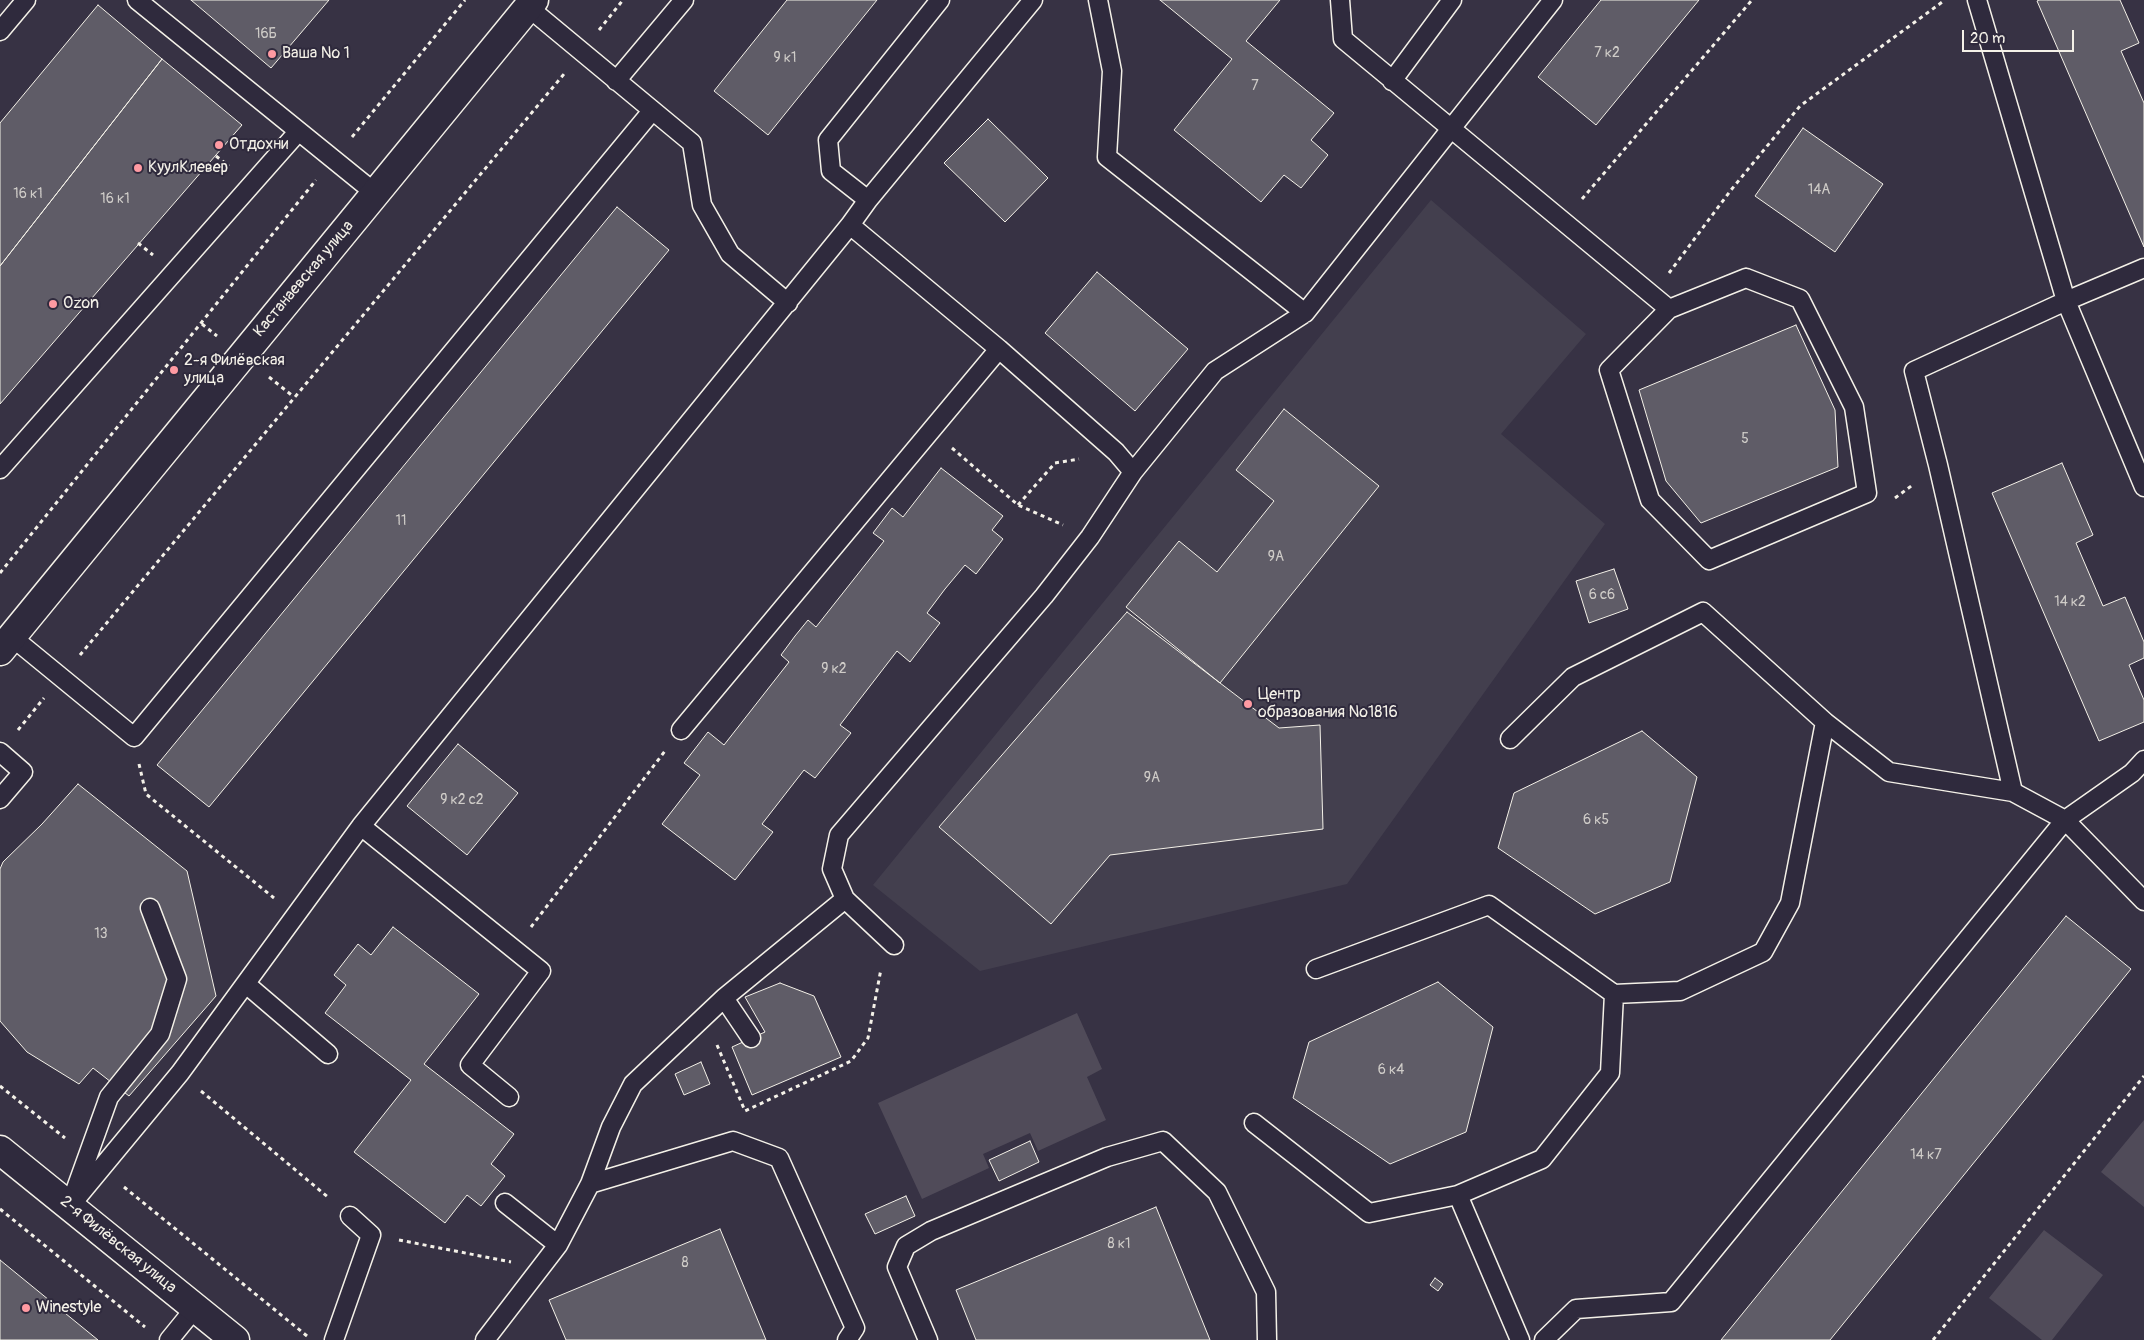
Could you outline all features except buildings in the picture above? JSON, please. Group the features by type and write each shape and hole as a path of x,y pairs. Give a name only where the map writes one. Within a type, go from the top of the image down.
{"street":[{"name":"Кастанаевская улица","path":"3,647 531,3"},
{"name":"2-я Филёвская улица","path":"0,1150 236,1340"}],"lane":[{"path":"0,31 26,0"},
{"path":"136,0 375,193"},
{"path":"616,81 684,0"},
{"path":"868,200 831,171 828,140 940,0"},
{"path":"70,1206 180,1073 361,826 788,302 868,200 1033,0"},
{"path":"1098,0 1112,71 1108,157 1305,312"},
{"path":"1340,0 1343,39 1669,309"},
{"path":"1392,81 1452,0"},
{"path":"894,945 845,899 832,869 839,835 1044,596 1090,537 1133,472 1215,371 1305,312 1552,0"},
{"path":"1977,0 2066,301 2144,487"},
{"path":"531,3 581,52 692,144 702,205 730,254 788,302"},
{"path":"3,647 61,677 134,737 652,111"},
{"path":"0,469 298,132"},
{"path":"850,225 999,349 1116,452 1133,472"},
{"path":"2013,792 1938,465 1914,371 2066,301 2144,268"},
{"path":"1746,278 1800,300 1854,407 1868,493 1709,560 1650,500 1609,370 1669,309 1746,278"},
{"path":"681,730 999,349"},
{"path":"1510,739 1572,677 1703,612 1825,722 1889,772 2013,792 2065,820 2144,901"},
{"path":"1316,969 1489,905 1614,994 1680,991 1763,952 1790,903 1825,722"},
{"path":"0,752 22,772 0,799"},
{"path":"1544,1340 1576,1309 1671,1302 2065,820 2132,773 2144,760"},
{"path":"361,826 541,971 470,1065 509,1097"},
{"path":"485,1340 558,1245 590,1184 611,1127 633,1084 724,998 845,899"},
{"path":"70,1206 109,1097 160,1034 178,978 150,908"},
{"path":"246,984 328,1054"},
{"path":"1254,1123 1369,1213 1458,1195 1542,1159 1610,1073 1614,994"},
{"path":"724,998 751,1038"},
{"path":"590,1184 732,1141 779,1158 855,1328 847,1340"},
{"path":"928,1340 897,1267 906,1246 931,1231 1108,1157 1164,1141 1217,1192 1266,1292 1267,1340"},
{"path":"1458,1195 1520,1340"},
{"path":"505,1204 558,1245"},
{"path":"334,1340 371,1235 350,1216"},
{"path":"169,1340 195,1308"}],"path":[{"path":"0,573 333,159 465,0"},
{"path":"12,737 623,0"},
{"path":"1563,222 1752,0"},
{"path":"1652,295 1731,190 1800,106 1945,0"},
{"path":"931,430 1018,504 1090,537"},
{"path":"1018,504 1055,464 1116,452"},
{"path":"514,950 681,730"},
{"path":"134,737 146,794 296,916"},
{"path":"704,1017 745,1111 851,1061 868,1038 882,961 894,945"},
{"path":"180,1073 350,1216"},
{"path":"1933,1340 2144,1076"},
{"path":"0,1086 88,1157"},
{"path":"102,1168 311,1340"},
{"path":"0,1209 148,1328"},
{"path":"371,1235 540,1267"}],"shaded area":[{"name":"Центр образования №1816","path":"1431,200 1586,334 1501,434 1605,524 1347,884 980,971 873,885"},
{"path":"1077,1013 1102,1069 1087,1077 1106,1120 1038,1151 1030,1133 983,1154 989,1168 922,1199 878,1103"},
{"path":"2144,1120 2144,1207 2101,1172"},
{"path":"2044,1230 2103,1275 2052,1340 2042,1340 1989,1298"}],"place":[{"name":"Ваша № 1","path":"272,54"},
{"name":"Отдохни","path":"219,145"},
{"name":"КуулКлевер","path":"138,168"},
{"name":"Ozon","path":"53,304"},
{"name":"2-я Филёвская улица","path":"174,370"},
{"name":"Центр образования №1816","path":"1248,704"},
{"name":"Winestyle","path":"26,1308"}]}
